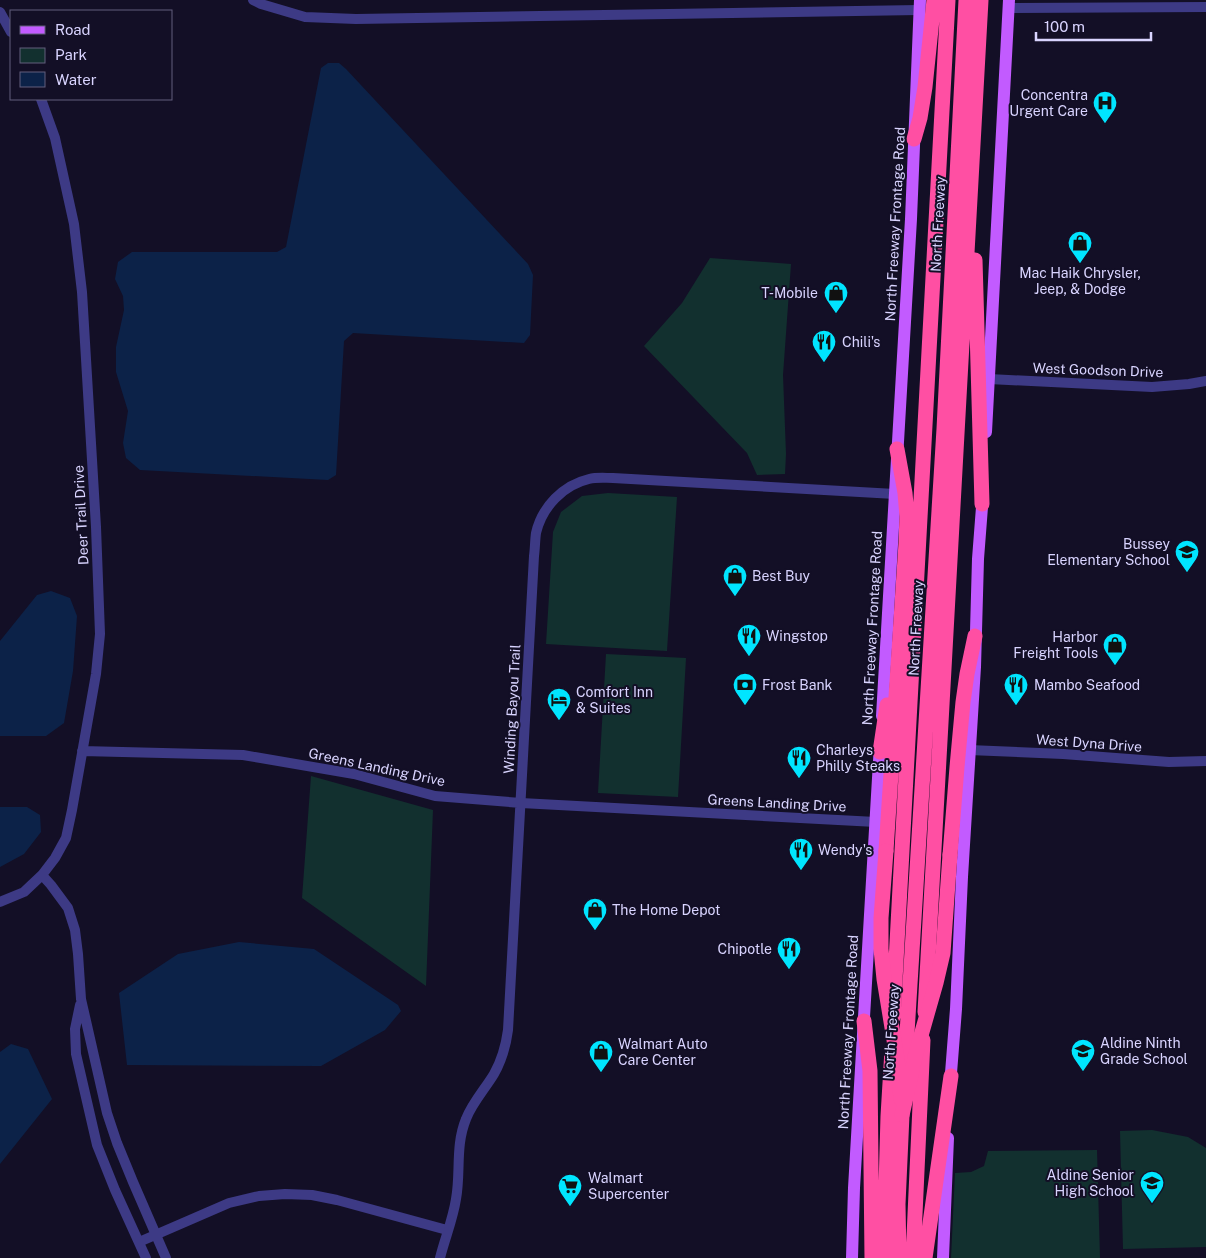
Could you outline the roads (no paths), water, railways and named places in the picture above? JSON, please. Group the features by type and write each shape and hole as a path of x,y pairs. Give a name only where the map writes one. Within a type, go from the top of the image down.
{"highway":[{"path":"914,139 920,118 925,87 934,0"},
{"name":"North Freeway","path":"884,1258 889,1096 948,0"},
{"name":"North Freeway","path":"899,1258 898,1204 902,1116 944,429 966,0"},
{"path":"913,1258 981,0"},
{"path":"968,237 975,260 982,504"},
{"path":"897,449 905,493 906,516 881,918 881,948 897,1058 902,1116"},
{"path":"880,752 902,604"},
{"path":"902,1116 916,1052 943,953 963,702 975,636"},
{"path":"864,1021 870,1071 872,1258"},
{"path":"925,1258 951,1076"}],"main road":[{"path":"943,1258 951,1076 975,667 975,636 1009,4"},
{"name":"North Freeway Frontage Road","path":"852,1258 854,1188 911,219 920,5"}],"street":[{"path":"253,0 305,17 356,19 920,5"},
{"path":"1009,4 1206,7"},
{"path":"0,12 10,30"},
{"name":"Deer Trail Drive","path":"0,902 24,892 42,875 55,858 66,838 96,674 100,634 96,526 79,257 73,215 56,138 41,100"},
{"name":"West Goodson Drive","path":"989,379 1152,387 1206,381"},
{"name":"Winding Bayou Trail","path":"440,1258 456,1200 459,1144 462,1130 472,1107 495,1073 506,1044 508,1030 534,556 536,534 541,518 551,503 562,492 574,484 590,479 613,478 895,494"},
{"name":"West Dyna Drive","path":"970,750 1063,754 1169,762 1206,761"},
{"name":"Greens Landing Drive","path":"82,751 243,756 354,774 435,796 521,803 876,822"},
{"path":"42,875 68,908 75,930 81,999 110,1120 117,1143 166,1258"},
{"path":"81,999 75,1029 76,1054 97,1145 146,1258"},
{"path":"139,1242 229,1203 259,1196 285,1194 312,1195 337,1200 447,1230"}],"water":[{"path":"328,63 339,63 346,69 528,264 533,275 530,335 524,343 353,333 344,341 336,475 328,480 140,470 126,458 123,443 128,411 116,372 116,347 124,310 123,296 115,279 118,262 132,252 277,252 286,247 321,68"},
{"path":"51,591 70,598 77,616 73,671 64,723 46,736 0,736 0,641 37,595"},
{"path":"0,807 27,807 40,815 41,832 24,854 0,867"},
{"path":"239,942 314,949 398,1005 401,1011 385,1030 321,1066 127,1065 119,993 178,954"},
{"path":"11,1044 28,1049 52,1099 0,1164 0,1052"}],"place":[{"name":"Concentra Urgent Care","path":"1105,124"},
{"name":"Mac Haik Chrysler, Jeep, & Dodge","path":"1080,264"},
{"name":"T-Mobile","path":"836,314"},
{"name":"Chili's","path":"824,363"},
{"name":"Bussey Elementary School","path":"1187,573"},
{"name":"Best Buy","path":"735,597"},
{"name":"Wingstop","path":"749,657"},
{"name":"Harbor Freight Tools","path":"1115,666"},
{"name":"Frost Bank","path":"745,706"},
{"name":"Mambo Seafood","path":"1016,706"},
{"name":"Comfort Inn & Suites","path":"559,721"},
{"name":"Charleys Philly Steaks","path":"799,779"},
{"name":"Wendy's","path":"801,871"},
{"name":"The Home Depot","path":"595,931"},
{"name":"Chipotle","path":"789,970"},
{"name":"Aldine Ninth Grade School","path":"1083,1072"},
{"name":"Walmart Auto Care Center","path":"601,1073"},
{"name":"Aldine Senior High School","path":"1152,1204"},
{"name":"Walmart Supercenter","path":"570,1207"}]}
